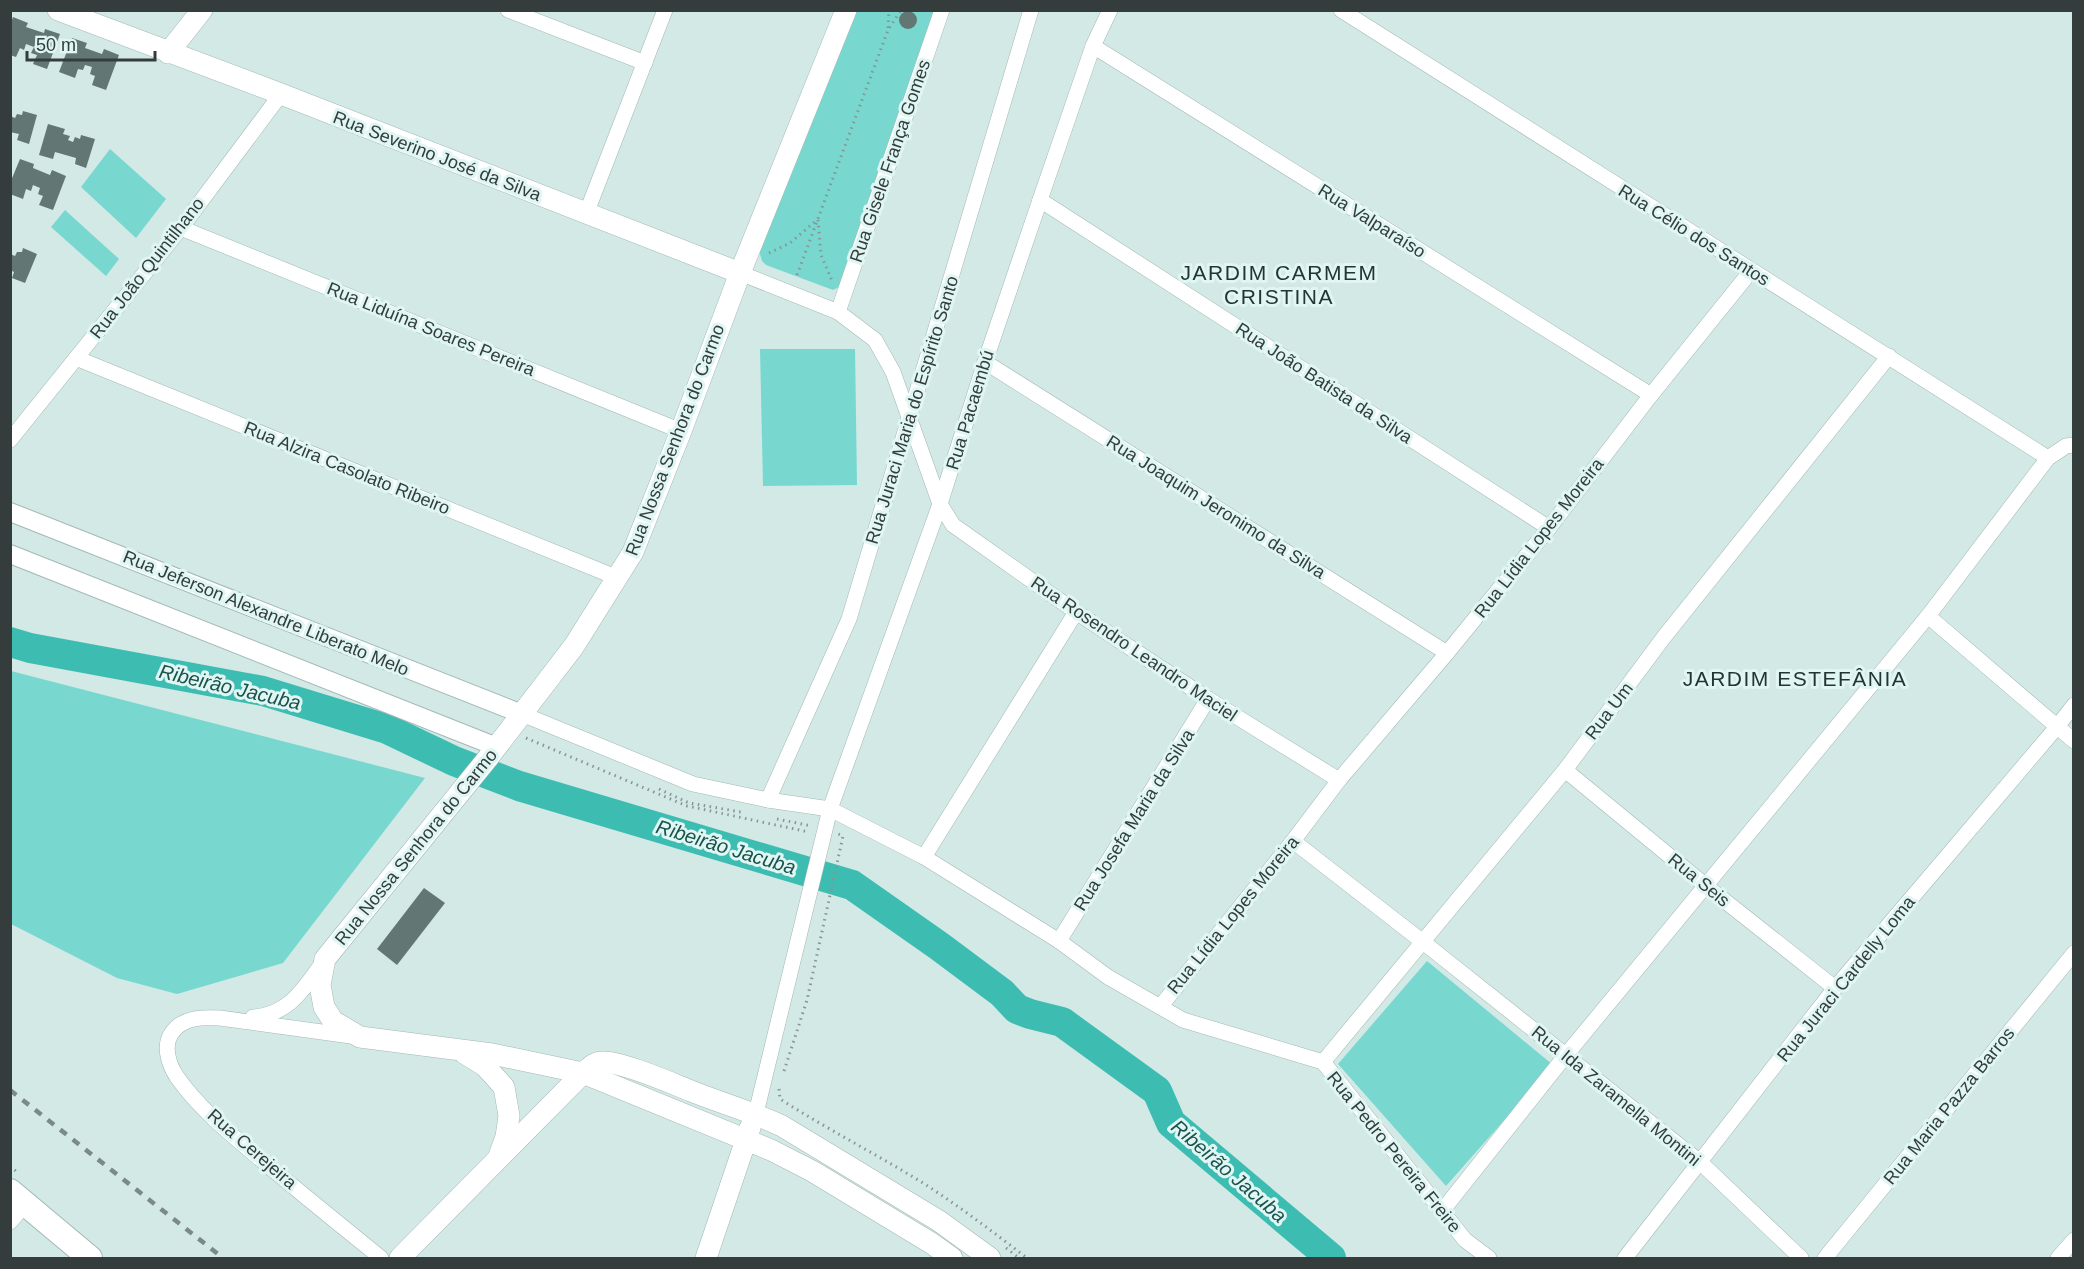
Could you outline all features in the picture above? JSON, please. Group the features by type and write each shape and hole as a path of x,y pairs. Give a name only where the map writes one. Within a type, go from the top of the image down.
{"main road":[{"name":"Rua Severino José da Silva","path":"58,10 281,94 740,273"},
{"path":"168,53 202,10"},
{"name":"Rua Nossa Senhora do Carmo","path":"360,1037 333,1021 324,1007 320,985 325,960 493,752 574,646 633,552 740,273 846,10"},
{"path":"706,259 720,280 727,307"},
{"path":"360,1037 492,1054 583,1074 771,1150 931,1243 952,1258"},
{"path":"458,1050 485,1066 504,1087 509,1116 506,1137 498,1158"},
{"path":"400,1258 583,1074 600,1061 732,1107 756,1113 792,1132 939,1221 990,1258"},
{"path":"706,1258 756,1113"},
{"path":"16,1206 90,1258"}],"street":[{"path":"508,10 645,63"},
{"path":"586,214 665,10"},
{"name":"Rua Gisele França Gomes","path":"838,312 942,10"},
{"name":"Rua Juraci Maria do Espírito Santo","path":"768,800 849,619 1031,10"},
{"name":"Rua Pacaembú","path":"756,1113 812,889 827,850 824,832 830,809 940,504 1040,200 1094,46 1110,10"},
{"name":"Rua Célio dos Santos","path":"1341,10 2048,458"},
{"name":"Rua Valparaíso","path":"1094,46 1651,395"},
{"name":"Rua João Quintilhano","path":"10,440 181,228 281,94"},
{"name":"Rua João Batista da Silva","path":"1040,200 1549,528"},
{"name":"Rua Liduína Soares Pereira","path":"181,228 681,431"},
{"name":"Rua Lídia Lopes Moreira","path":"522,714 693,784 768,800 830,809 924,857 1059,941 1108,977 1160,1007 1339,780 1549,528 1651,395 1751,271"},
{"name":"Rua Severino José da Silva","path":"740,273 838,312 875,340 893,372 940,504"},
{"name":"Rua Um","path":"1323,1062 1565,770 1664,638 1889,356"},
{"name":"Rua Alzira Casolato Ribeiro","path":"76,358 618,578"},
{"name":"Rua Joaquim Jeronimo da Silva","path":"985,362 1447,653"},
{"path":"1442,1211 1566,1055 1928,616 2048,458 2066,446 2073,445"},
{"name":"Rua Rosendro Leandro Maciel","path":"940,504 953,525 1076,612 1208,699 1339,780"},
{"name":"Rua Jeferson Alexandre Liberato Melo","path":"10,512 522,714"},
{"path":"10,554 493,752"},
{"path":"924,857 1076,612"},
{"path":"1928,616 2073,741"},
{"name":"Rua Josefa Maria da Silva","path":"1059,941 1208,699"},
{"name":"Rua Juraci Cardelly Loma","path":"1626,1258 1835,988 2073,705"},
{"name":"Rua Seis","path":"1565,770 1835,988"},
{"name":"Rua Ida Zaramella Montini","path":"1293,841 1700,1162 1801,1258"},
{"name":"Rua Maria Pazza Barros","path":"1826,1258 2073,953"},
{"name":"Rua Cerejeira","path":"325,960 301,992 276,1013 265,1016 188,1020 175,1028 167,1040 168,1055 177,1076 219,1125 381,1258"},
{"name":"Rua Pedro Pereira Freire","path":"1160,1007 1183,1020 1323,1062 1465,1240 1489,1258"},
{"name":"Rua Cerejeira","path":"220,1018 360,1037"},
{"path":"2058,1258 2073,1240"}],"path":[{"path":"888,30 890,10"},
{"path":"797,275 888,30 902,10"},
{"path":"766,254 790,243 818,218"},
{"path":"818,218 820,255 826,272 837,288"},
{"path":"640,781 689,803 751,814"},
{"path":"772,818 843,836 807,1000 783,1076"},
{"path":"824,832 837,839 827,850"},
{"path":"779,1087 780,1099 824,1127 921,1182 1027,1258"},
{"path":"953,1209 1019,1258"}],"shaded area":[{"path":"853,11 934,11 841,286 833,290 766,265 759,251"},
{"path":"110,149 166,199 136,238 81,187"},
{"path":"65,210 119,259 106,276 51,227"},
{"path":"760,349 855,349 857,485 763,486"},
{"path":"11,671 425,778 283,963 177,994 117,978 11,924"},
{"path":"1427,961 1553,1065 1446,1186 1338,1064"}],"building":[{"path":"908,11 914,14 917,20 914,26 908,29 902,26 899,20 902,14"},
{"path":"13,17 28,23 26,27 44,33 45,29 60,34 47,69 33,64 37,55 31,53 34,47 26,44 24,50 20,48 16,57 10,55 10,25"},
{"path":"72,38 87,43 85,48 102,54 104,49 119,55 106,90 92,85 95,76 90,74 92,67 85,65 83,70 78,69 75,78 59,72"},
{"path":"23,111 37,115 29,144 17,140 19,134 10,132 10,116 15,118 17,114 22,115"},
{"path":"48,124 65,129 63,134 70,136 68,140 73,142 75,137 80,139 81,135 95,139 86,168 75,164 76,158 55,152 53,159 39,155"},
{"path":"20,159 34,164 33,168 50,175 52,170 66,176 53,210 39,205 43,196 38,194 40,188 33,185 31,191 26,189 23,199 10,194 10,183"},
{"path":"23,248 37,254 25,283 12,278 14,272 10,270 10,254 15,256 17,252 22,252"},
{"path":"424,888 445,903 397,965 377,949"}],"waterway":[{"name":"Ribeirão Jacuba","path":"10,642 30,648 263,691 387,729 454,761 519,786 852,885 1002,993 1017,1009 1062,1022 1157,1091 1171,1123 1331,1258"}],"railway":[{"path":"10,1090 223,1258"}],"district":[{"name":"JARDIM CARMEM CRISTINA","path":"1279,284"},
{"name":"JARDIM ESTEFÂNIA","path":"1795,678"}]}
